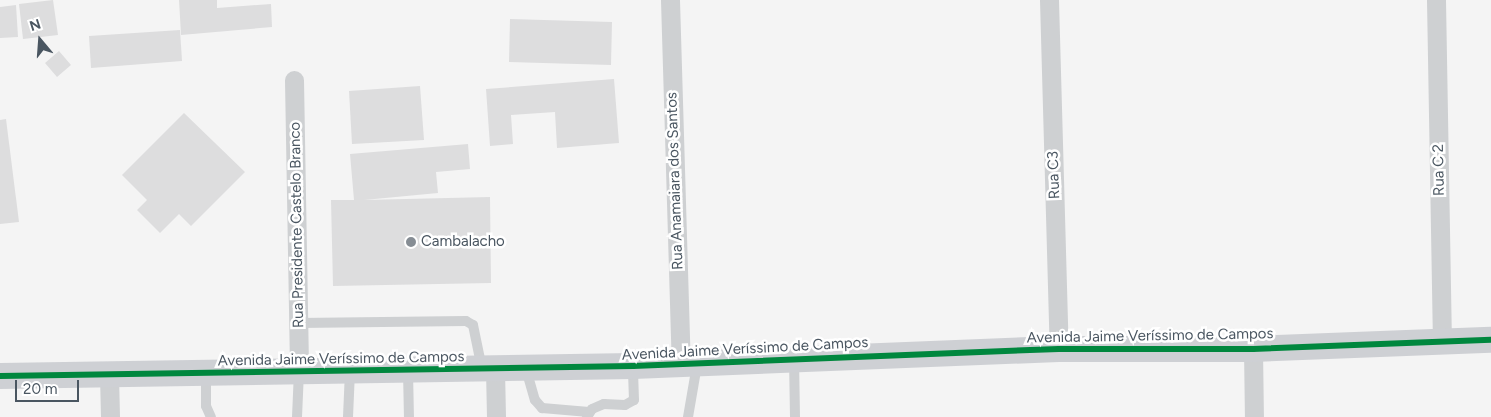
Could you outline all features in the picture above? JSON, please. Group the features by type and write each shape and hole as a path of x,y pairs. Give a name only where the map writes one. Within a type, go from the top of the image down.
{"street":[{"name":"Rua Anamaiara dos Santos","path":"670,0 689,362"},
{"name":"Rua C3","path":"1049,0 1059,349"},
{"name":"Rua C 2","path":"1436,0 1442,340"},
{"name":"Rua Presidente Castelo Branco","path":"294,80 300,370"},
{"name":"Avenida Jaime Veríssimo de Campos","path":"0,376 109,376 300,370 488,370 1059,349 1253,349 1442,340 1491,340"},
{"path":"1253,349 1254,417"},
{"path":"488,370 496,417"},
{"path":"109,376 110,417"}],"lane":[{"path":"300,323 466,320 475,330 488,370"},
{"path":"794,358 795,417"},
{"path":"688,417 689,362"},
{"path":"526,369 535,400 542,408 588,414 604,404 625,405 634,400 633,366"},
{"path":"297,417 300,370"},
{"path":"348,417 350,370"},
{"path":"408,370 409,417"},
{"path":"206,372 206,406 211,417"}],"building":[{"path":"53,0 58,35 23,39 19,4"},
{"path":"179,0 217,0 217,8 271,4 272,27 181,35"},
{"path":"16,5 18,37 0,38 0,7"},
{"path":"510,19 612,22 611,65 509,62"},
{"path":"180,30 182,61 91,68 89,36"},
{"path":"59,51 71,65 57,77 45,63"},
{"path":"614,79 619,143 557,148 555,112 511,115 513,144 490,146 486,89"},
{"path":"420,86 424,140 352,144 349,91"},
{"path":"184,113 245,172 191,226 179,214 160,233 137,210 147,200 122,175"},
{"path":"6,119 19,222 0,224 0,120"},
{"name":"Cambalacho","path":"468,144 470,169 436,172 438,193 364,200 490,197 491,283 333,286 331,200 354,200 350,154"}],"cycle path":[{"path":"0,376 633,366 1059,349 1253,349 1491,340"}],"place":[{"name":"Cambalacho","path":"411,242"}]}
